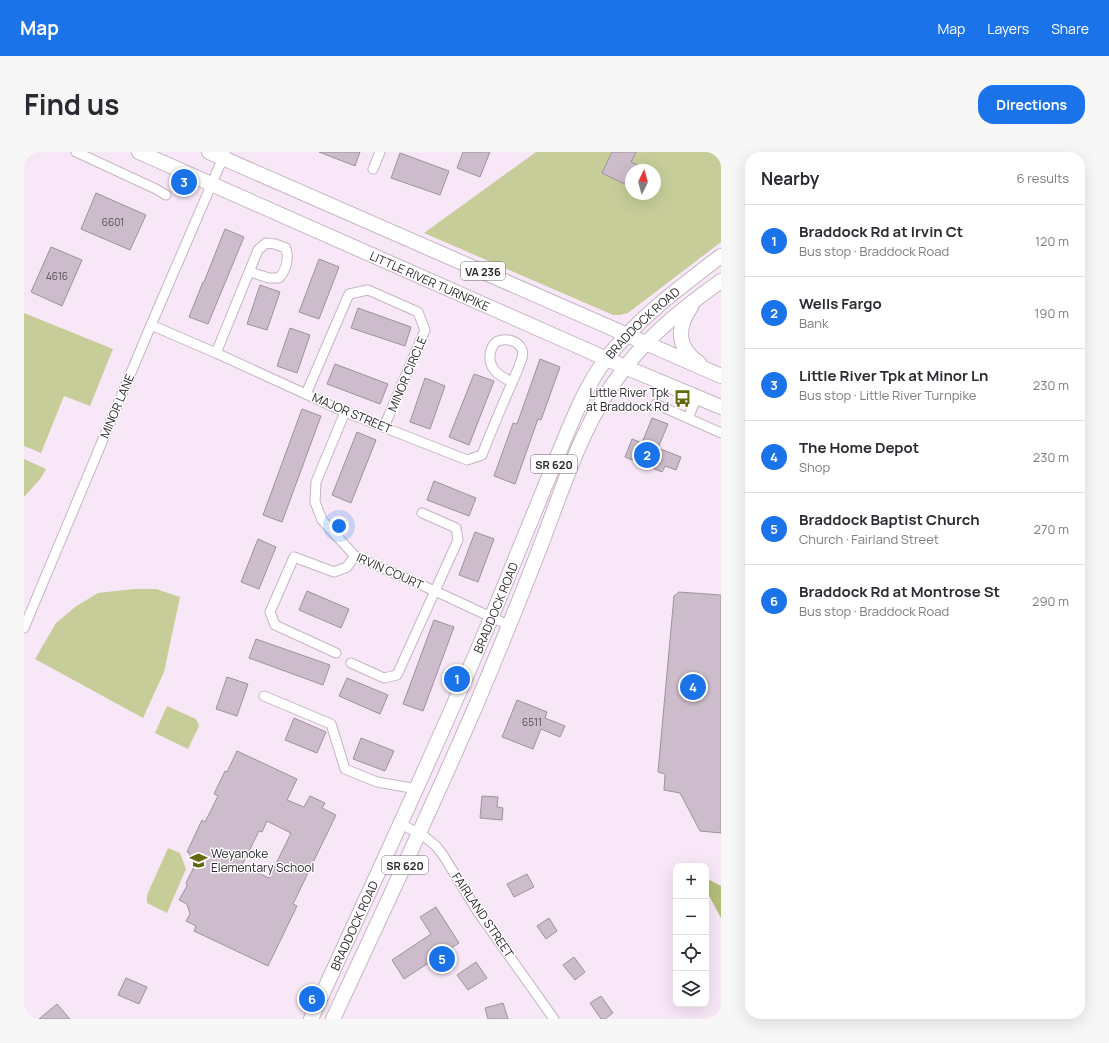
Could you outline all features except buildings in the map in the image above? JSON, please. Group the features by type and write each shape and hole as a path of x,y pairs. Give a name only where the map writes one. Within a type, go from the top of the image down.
{"main road":[{"name":"LITTLE RIVER TURNPIKE","path":"138,152 606,359 721,407"},
{"name":"VA 236","path":"210,152 224,155 715,373"},
{"name":"BRADDOCK ROAD","path":"312,1019 417,789 491,617 571,424 591,384 606,359 637,324 721,256"},
{"name":"BRADDOCK ROAD","path":"333,1019 420,834 508,625 585,433 596,412 625,367 647,343 671,319 721,281"},
{"path":"702,294 685,315 680,331 681,340 687,352 695,360 715,373"}],"street":[{"path":"76,152 166,195"},
{"path":"373,169 380,152"},
{"name":"MINOR LANE","path":"24,628 224,155"},
{"path":"216,353 258,250 266,243 275,244 286,248 288,256 287,264 284,273 279,278 269,278 250,272"},
{"name":"MINOR CIRCLE","path":"306,394 349,294 368,290 418,312 425,330 384,428"},
{"name":"MAJOR STREET","path":"151,325 345,412 467,460 482,455 523,356 523,350 520,345 514,341 505,340 497,342 492,346 490,354 492,368 497,374 512,382"},
{"path":"688,418 697,397"},
{"path":"656,404 721,433"},
{"name":"IRVIN COURT","path":"345,412 316,482 315,502 322,520 354,556 508,625"},
{"path":"350,663 384,678 397,674 458,540 456,528 422,513"},
{"path":"336,653 275,625 270,612 294,557 334,572 347,568 354,556"},
{"path":"264,696 331,724 346,769 377,782 417,789"},
{"name":"FAIRLAND STREET","path":"401,824 420,834 436,846 478,912 554,1019"}],"green space":[{"path":"536,152 721,152 721,242 628,313 613,315 424,233"},
{"path":"24,313 113,349 90,406 64,396 41,453 24,446"},
{"path":"24,459 46,469 41,478 24,497"},
{"path":"134,589 156,589 180,597 164,672 143,718 35,659 56,623 75,607 98,593"},
{"path":"167,706 196,719 199,726 188,749 155,733"},
{"path":"168,848 180,853 186,869 167,913 147,903 147,895"},
{"path":"709,880 721,886 721,918 709,896"}],"place":[{"name":"Little River Tpk at Minor Ln","path":"184,182"},
{"name":"Little River Tpk at Braddock Rd","path":"682,399"},
{"name":"Wells Fargo","path":"647,455"},
{"name":"Braddock Rd at Irvin Ct","path":"457,679"},
{"name":"The Home Depot","path":"693,687"},
{"name":"Weyanoke Elementary School","path":"198,860"},
{"name":"Braddock Baptist Church","path":"442,959"},
{"name":"Braddock Rd at Montrose St","path":"312,999"}]}
